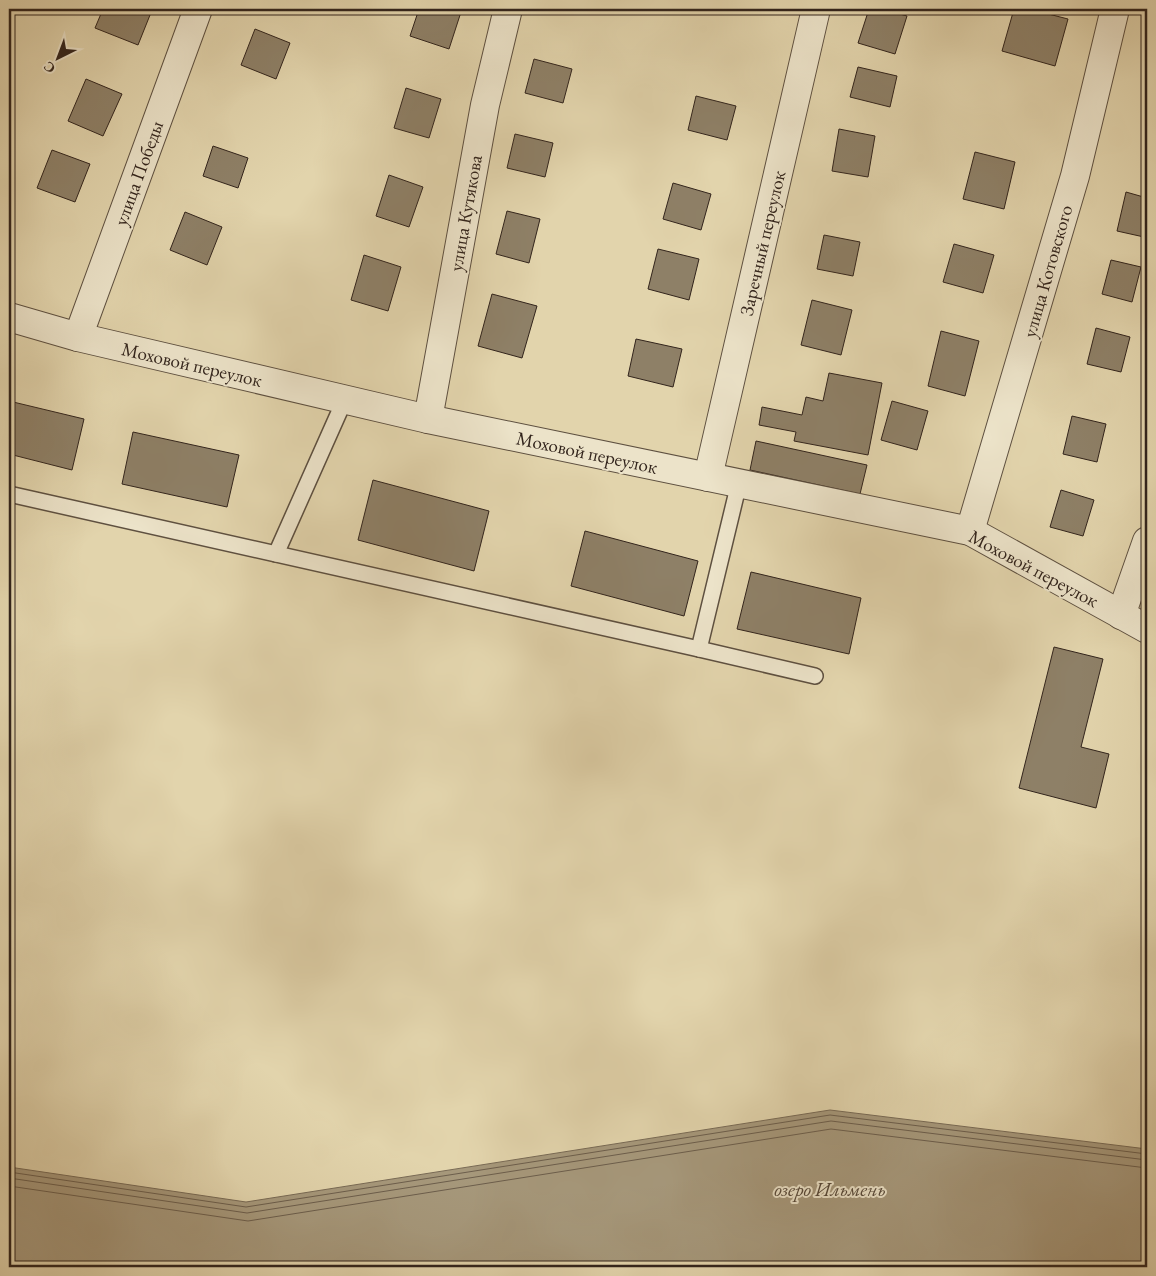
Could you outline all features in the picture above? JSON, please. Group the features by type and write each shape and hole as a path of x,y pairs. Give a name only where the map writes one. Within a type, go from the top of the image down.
{"street":[{"name":"улица Победы","path":"78,337 198,9"},
{"name":"улица Кутякова","path":"428,419 485,105 508,9"},
{"name":"Заречный переулок","path":"708,477 816,9"},
{"name":"улица Котовского","path":"970,531 1075,176 1115,9"},
{"name":"Моховой переулок","path":"9,318 78,337 428,419 970,531 1147,629"},
{"path":"1121,615 1147,541"}],"lane":[{"path":"276,554 345,399"},
{"path":"699,649 739,483"},
{"path":"9,494 815,676"}],"water":[{"name":"озеро Ильмень","path":"830,1110 1147,1149 1147,1267 9,1267 9,1167 246,1202"}],"building":[{"path":"103,9 152,10 138,45 95,28"},
{"path":"419,9 453,9 461,12 449,49 410,36"},
{"path":"869,9 882,9 907,16 895,54 858,43"},
{"path":"1014,9 1029,9 1068,19 1055,66 1002,51"},
{"path":"255,29 290,43 276,79 241,65"},
{"path":"534,59 572,69 563,103 525,93"},
{"path":"858,67 897,76 890,107 850,97"},
{"path":"86,79 122,94 103,136 68,121"},
{"path":"406,88 441,99 429,138 394,128"},
{"path":"696,96 736,106 727,140 688,130"},
{"path":"839,129 875,136 868,177 832,171"},
{"path":"515,134 553,143 545,177 507,168"},
{"path":"213,146 248,158 238,188 203,176"},
{"path":"52,150 90,164 75,202 37,188"},
{"path":"975,152 1015,162 1004,209 963,199"},
{"path":"389,175 423,187 409,227 376,216"},
{"path":"673,183 711,194 701,230 663,219"},
{"path":"1126,192 1147,198 1147,223 1144,237 1117,231"},
{"path":"507,211 540,219 529,263 496,254"},
{"path":"185,212 222,227 207,265 170,250"},
{"path":"824,235 860,242 853,276 817,269"},
{"path":"954,244 994,255 983,293 943,282"},
{"path":"658,249 699,259 689,300 648,289"},
{"path":"364,255 401,267 388,311 351,300"},
{"path":"1111,260 1141,267 1132,302 1102,294"},
{"path":"492,294 537,306 522,358 478,346"},
{"path":"812,300 852,310 841,355 801,345"},
{"path":"1096,328 1130,337 1121,372 1087,364"},
{"path":"941,331 979,341 965,396 928,386"},
{"path":"636,339 682,349 673,387 628,376"},
{"path":"829,373 882,383 868,455 794,441 796,432 759,425 762,407 802,415 806,397 823,401"},
{"path":"9,401 84,419 72,470 9,454"},
{"path":"892,401 928,411 917,450 881,440"},
{"path":"1072,416 1106,424 1097,462 1063,454"},
{"path":"133,432 239,455 227,507 122,484"},
{"path":"756,441 867,465 860,494 750,470"},
{"path":"373,480 489,511 474,571 358,540"},
{"path":"1061,490 1094,500 1083,536 1050,527"},
{"path":"585,531 698,561 684,616 571,586"},
{"path":"751,572 861,598 849,654 737,629"},
{"path":"1054,647 1103,659 1081,747 1109,754 1096,808 1019,788"}]}
